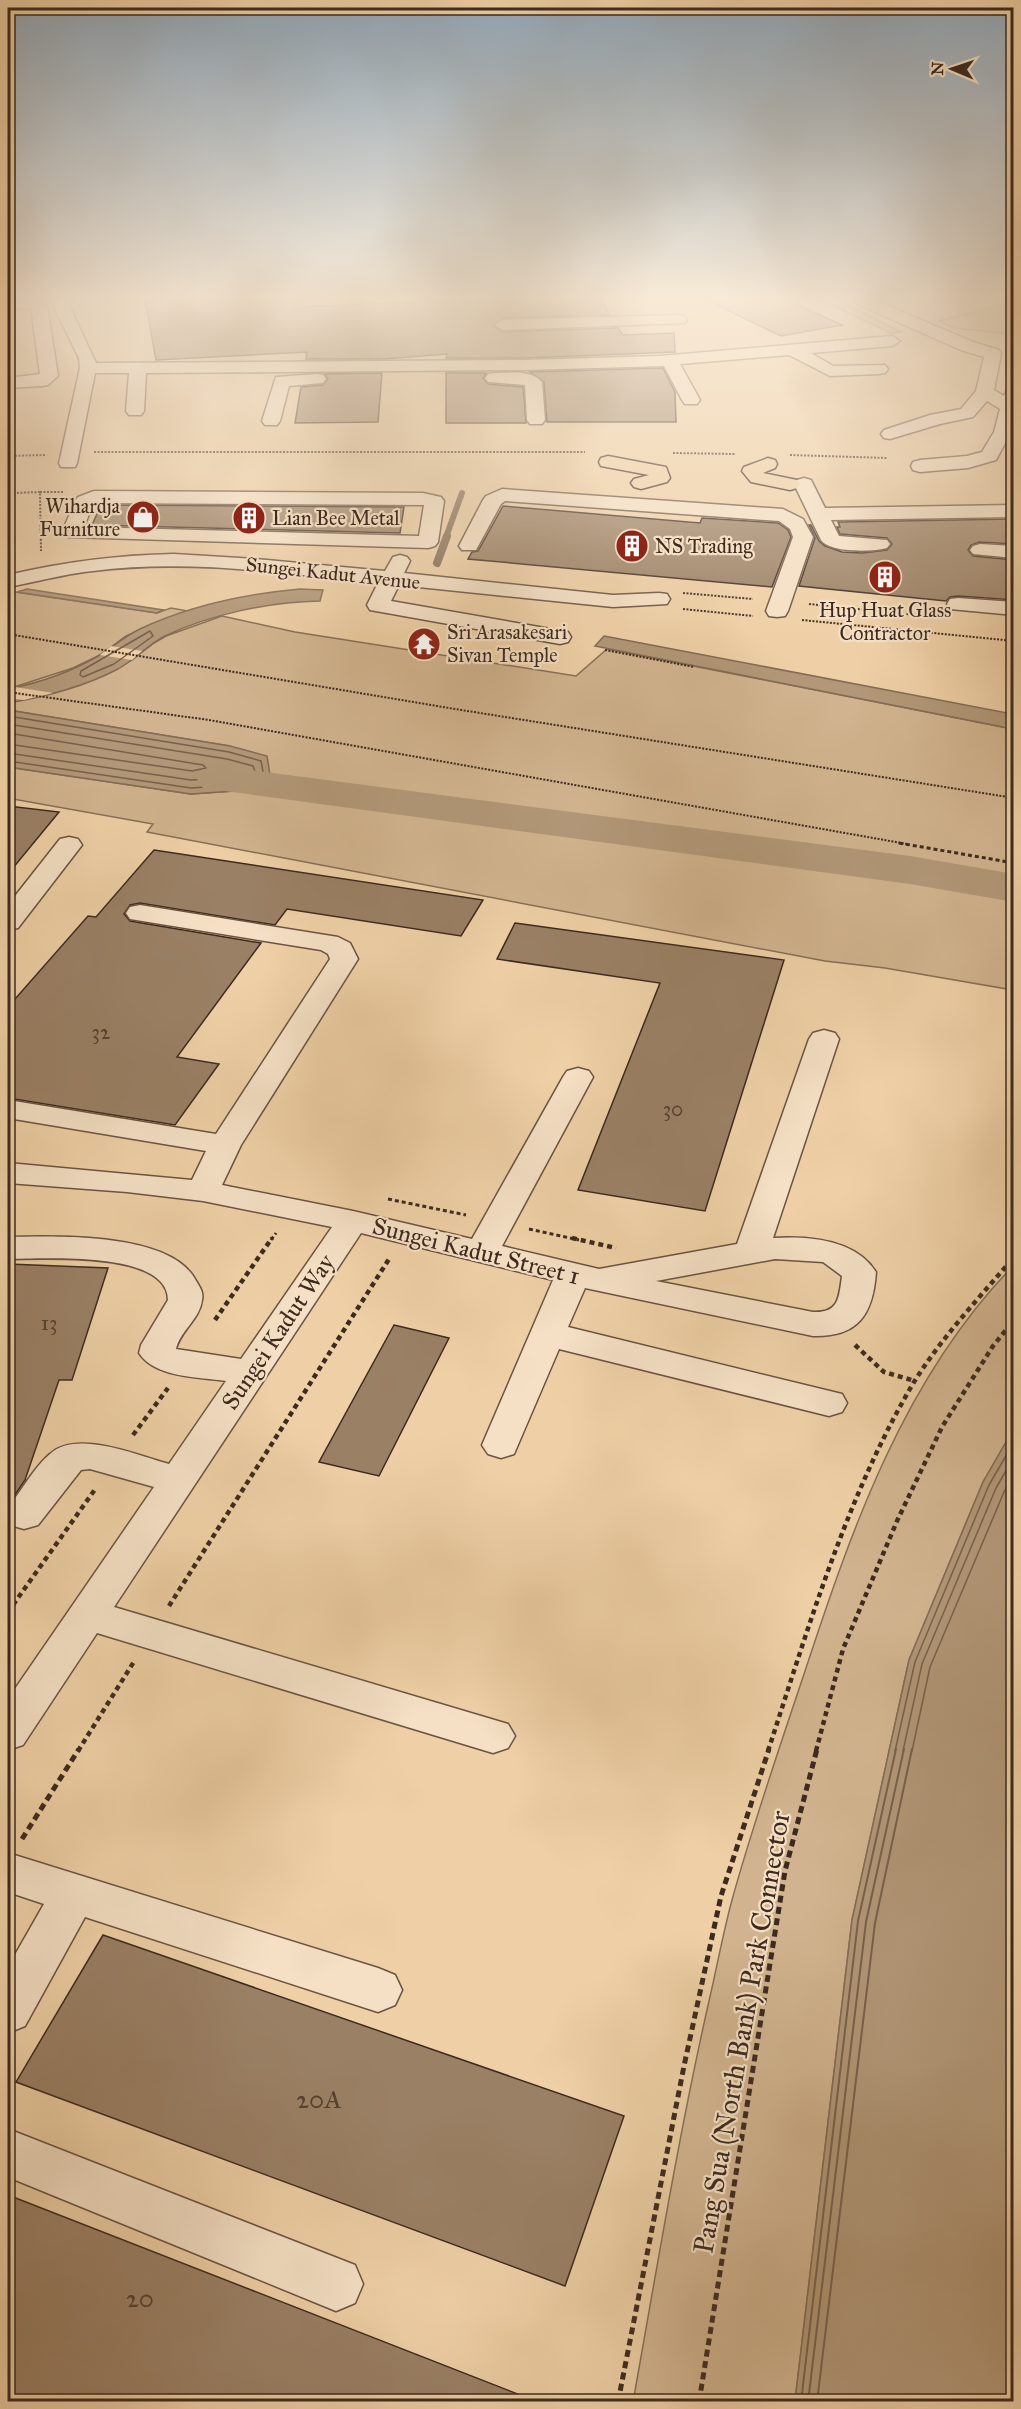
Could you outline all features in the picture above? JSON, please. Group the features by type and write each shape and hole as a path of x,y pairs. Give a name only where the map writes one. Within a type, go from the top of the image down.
{"main road":[{"path":"774,460 751,471 758,478 797,484"},
{"path":"608,462 659,471 660,478 641,483"}],"street":[{"path":"70,457 79,411"},
{"path":"272,421 275,411"},
{"path":"535,411 536,420"},
{"path":"890,434 968,411"},
{"path":"920,466 968,462 989,456 1003,432 1009,411"},
{"path":"1003,432 1013,450"},
{"path":"797,484 818,514 831,540 839,543 880,544"},
{"path":"469,546 493,500 502,495 783,515 797,524 803,537 777,611"},
{"path":"94,497 411,498 434,501 428,542 404,542 82,535 73,530 85,501 94,497"},
{"path":"818,514 1014,511"},
{"path":"404,542 397,569 378,605 560,637"},
{"path":"980,550 1014,552"},
{"name":"Sungei Kadut Avenue","path":"8,581 85,564 169,559 392,578 613,601 659,599"},
{"path":"958,604 1014,609"},
{"path":"8,922 69,845"},
{"path":"140,913 328,944 340,949 344,959 225,1145 203,1191"},
{"path":"751,1252 824,1039"},
{"path":"482,1252 578,1077"},
{"path":"8,1109 225,1145"},
{"name":"Sungei Kadut Way","path":"8,1173 203,1191 353,1221 8,1733"},
{"name":"Sungei Kadut Street 1","path":"353,1221 586,1277 813,1324 832,1324 843,1319 854,1301 859,1272 832,1252 775,1248 586,1277"},
{"path":"8,1248 120,1252 145,1257 173,1271 185,1292 184,1304 158,1343 158,1353 166,1359 250,1373"},
{"path":"501,1445 548,1334 586,1277"},
{"path":"548,1334 829,1403"},
{"path":"24,1515 63,1463 73,1457 90,1456 179,1480"},
{"path":"88,1615 493,1736"},
{"path":"14,1858 74,1894 378,1990"},
{"path":"8,2011 74,1894"},
{"path":"8,2153 336,2284"}],"path":[{"path":"8,456 46,455 55,452 70,457 100,454 589,452"},
{"path":"669,453 736,454"},
{"path":"774,460 889,458"},
{"path":"8,489 14,488 14,493 40,492 41,553"},
{"path":"8,634 455,709 1014,798"},
{"path":"605,650 694,667"},
{"path":"8,692 209,720 1014,863"},
{"path":"386,1199 624,1250"},
{"path":"8,1612 276,1233"},
{"path":"618,2402 684,2066 721,1896 804,1640 843,1533 877,1454 915,1381 958,1323 1014,1257"},
{"path":"14,1858 152,1634 389,1259"},
{"name":"Pang Sua (North Bank) Park Connector","path":"699,2402 785,1871 843,1648 897,1521 942,1427 993,1346 1014,1320"},
{"path":"832,1324 884,1372 915,1381"}],"shaded area":[{"path":"8,591 157,613 171,608 188,611 126,636 100,655 73,668 8,689"},
{"path":"222,616 295,632 576,676 607,649 1013,729 1013,990 885,968 825,961 147,832 153,824 13,799 8,803 8,767 191,794 249,790 296,795 270,781 230,746 8,710 8,703 53,693 99,677 132,660 166,636"},
{"path":"1013,1266 1013,1430 983,1482 909,1660 852,1920 795,2401 633,2402 688,2100 729,1912 757,1815 822,1619 862,1510 912,1406 941,1356 975,1310"}],"water":[{"path":"27,589 163,610 157,613 17,592"},
{"path":"300,589 323,590 320,601 261,607 201,621 165,636 123,666 103,676 63,691 8,703 8,689 66,672 98,656 135,632 179,613 218,602"},
{"path":"604,636 1013,714 1013,729 595,646"},
{"path":"8,710 230,746 267,756 271,781 302,788 296,795 249,790 191,794 8,767"},
{"path":"1013,1430 1013,2401 795,2401 852,1920 909,1660 983,1482"}],"pier":[{"path":"111,646 142,651 132,660 100,655"},
{"path":"15,687 53,693 24,700 8,698 8,689"}],"building":[{"path":"297,411 379,411 378,422 295,423"},
{"path":"446,411 525,411 526,423 446,423"},
{"path":"546,411 676,411 676,422 547,422"},
{"name":"Lian Bee Metal","path":"101,505 404,507 400,533 92,525"},
{"name":"NS Trading","path":"503,506 700,523 702,518 778,523 788,530 791,537 772,587 468,559 472,552 478,551"},
{"path":"1014,519 1014,544 979,542 971,545 968,550 973,556 1014,560 1014,600 958,596 950,597 946,601 799,586 815,538 809,525 825,546 842,552 862,553 887,550 892,544 887,538 840,534 837,527 840,527 838,522"},
{"path":"8,806 59,812 8,874"},
{"path":"154,850 483,900 461,936 287,909 275,925 140,903 130,905 124,914 130,921 261,943 177,1057 219,1064 175,1125 8,1098 8,1007 88,916 96,917"},
{"path":"515,923 784,960 705,1211 578,1190 660,983 497,959"},
{"path":"8,1264 108,1268 72,1380 59,1380 25,1480 8,1505"},
{"path":"394,1325 449,1338 379,1476 319,1462"},
{"path":"103,1935 624,2116 565,2286 16,2082"},
{"path":"8,2195 533,2400 533,2402 8,2402"}],"waterway":[{"path":"446,537 462,493"},
{"path":"437,563 447,536"},
{"path":"219,779 910,870 1014,888"}],"place":[{"name":"Wihardja Furniture","path":"143,517"},
{"name":"Lian Bee Metal","path":"249,518"},
{"name":"NS Trading","path":"632,546"},
{"name":"Hup Huat Glass Contractor","path":"885,577"},
{"name":"Sri Arasakesari Sivan Temple","path":"424,644"}]}
